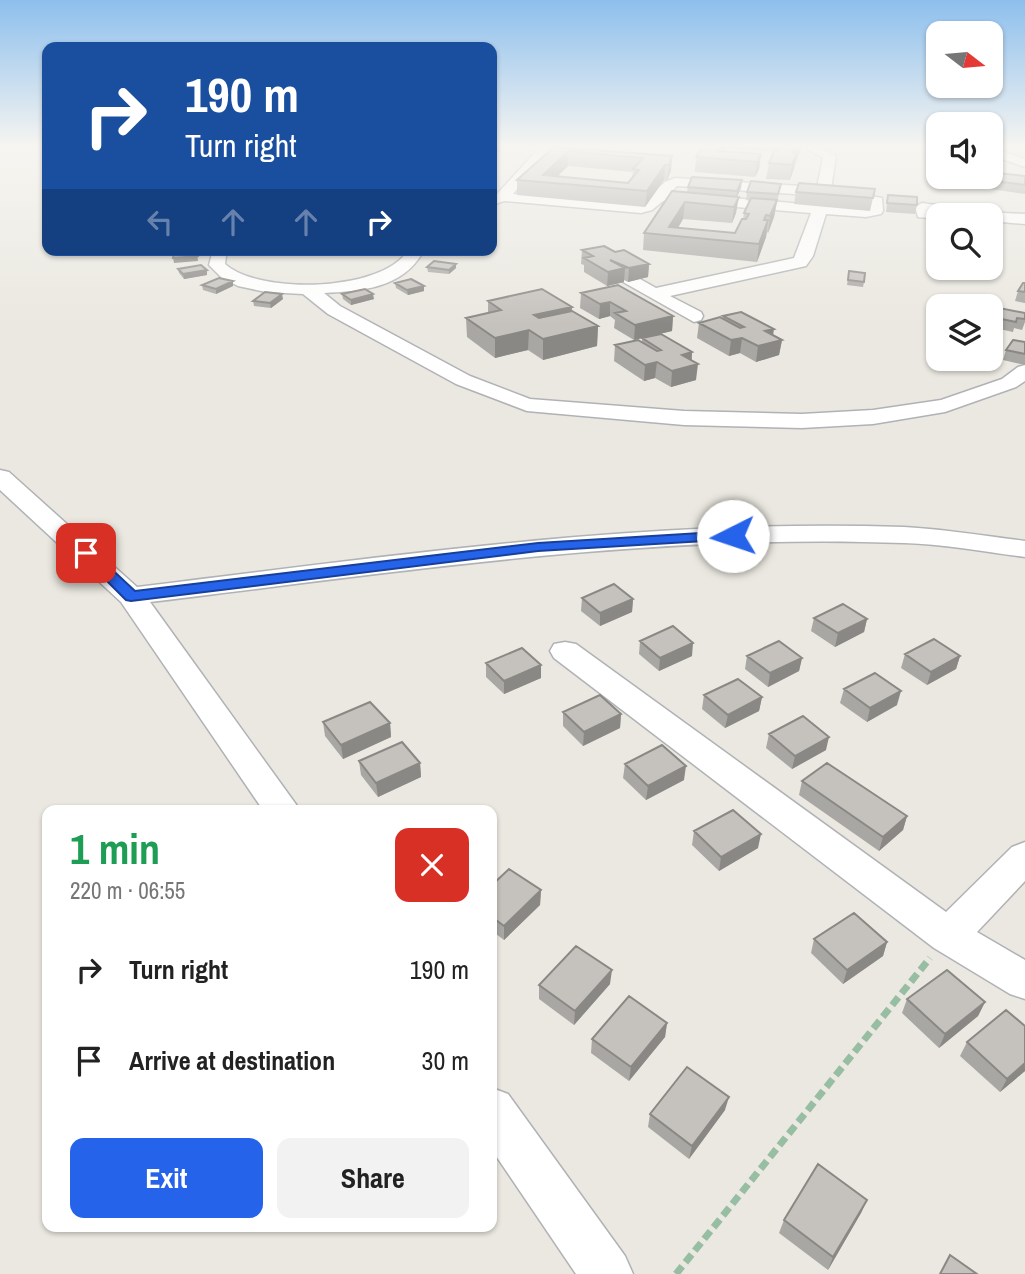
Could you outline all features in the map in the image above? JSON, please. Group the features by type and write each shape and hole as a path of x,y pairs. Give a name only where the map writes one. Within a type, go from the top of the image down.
{"street":[{"path":"572,204 634,209 647,208 651,204"},
{"path":"766,204 797,204"},
{"path":"654,294 800,262 805,256 821,204"},
{"path":"1003,215 1025,219"},
{"path":"218,256 217,265 227,275 247,284 309,290 345,287 377,280 401,270 417,256"},
{"path":"625,278 694,316"},
{"path":"309,290 334,310 463,380 527,405 684,418 802,421 873,417 945,406 1009,383 1025,370"},
{"path":"0,477 131,596 278,805"},
{"path":"131,596 538,547 789,533 907,535 1025,550"},
{"path":"565,651 948,936 1025,981"},
{"path":"948,936 1025,857"},
{"path":"497,1117 607,1274"}],"path":[{"path":"676,1274 948,936"}],"building":[{"path":"663,204 683,204 669,227 735,233 742,219 746,219 749,214 744,213 748,204 775,204 770,216 766,215 764,220 768,220 759,244 644,233"},
{"path":"709,204 735,204 734,207"},
{"path":"604,246 615,252 624,250 649,264 629,268 610,260 625,268 608,272 584,258 593,256 582,250"},
{"path":"434,261 456,264 449,270 427,267"},
{"path":"201,265 207,270 183,274 178,269"},
{"path":"849,271 865,273 864,282 848,280"},
{"path":"219,278 233,281 216,289 202,285"},
{"path":"411,279 424,286 407,290 395,283"},
{"path":"1023,283 1025,292 1018,291"},
{"path":"618,285 673,316 635,325 615,313 626,311 610,302 600,304 581,293"},
{"path":"365,289 373,294 351,300 342,294"},
{"path":"542,289 572,307 534,315 539,318 572,311 598,326 543,339 529,330 495,338 466,318 501,310 488,301"},
{"path":"265,292 282,294 270,303 253,301"},
{"path":"1003,309 1025,313 1025,319 1017,318 1016,322 1003,319"},
{"path":"741,312 774,329 765,331 782,340 758,346 742,338 731,340 699,323 720,317 740,328 744,327 723,316"},
{"path":"661,334 692,352 682,355 698,364 672,371 657,362 645,365 615,345 638,340 657,351 661,350 642,338"},
{"path":"1013,340 1025,342 1025,354 1006,350"},
{"path":"614,584 633,599 600,613 582,598"},
{"path":"843,604 867,619 838,633 814,618"},
{"path":"673,626 693,643 660,658 640,641"},
{"path":"934,639 960,656 931,672 905,654"},
{"path":"779,641 802,658 770,673 747,656"},
{"path":"522,648 541,665 504,681 486,663"},
{"path":"875,673 901,691 870,708 844,689"},
{"path":"738,679 762,697 728,715 704,695"},
{"path":"600,695 621,714 584,732 563,712"},
{"path":"370,702 390,723 341,745 323,722"},
{"path":"803,716 829,737 795,756 769,734"},
{"path":"402,742 420,763 376,783 359,761"},
{"path":"662,745 686,766 648,786 625,764"},
{"path":"827,763 907,816 883,837 802,781"},
{"path":"733,810 761,834 721,857 694,831"},
{"path":"509,869 541,890 504,926 497,921 497,880"},
{"path":"854,913 887,942 847,970 814,939"},
{"path":"576,946 612,970 575,1011 539,985"},
{"path":"947,970 985,1002 945,1034 907,999"},
{"path":"629,996 667,1023 631,1067 592,1039"},
{"path":"1006,1010 1025,1026 1025,1063 1007,1079 967,1042"},
{"path":"687,1067 729,1097 692,1146 650,1114"},
{"path":"818,1164 867,1200 833,1257 784,1220"},
{"path":"950,1255 977,1274 940,1274"}],"route":[{"path":"86,553 131,596 538,547 733,536"}]}
